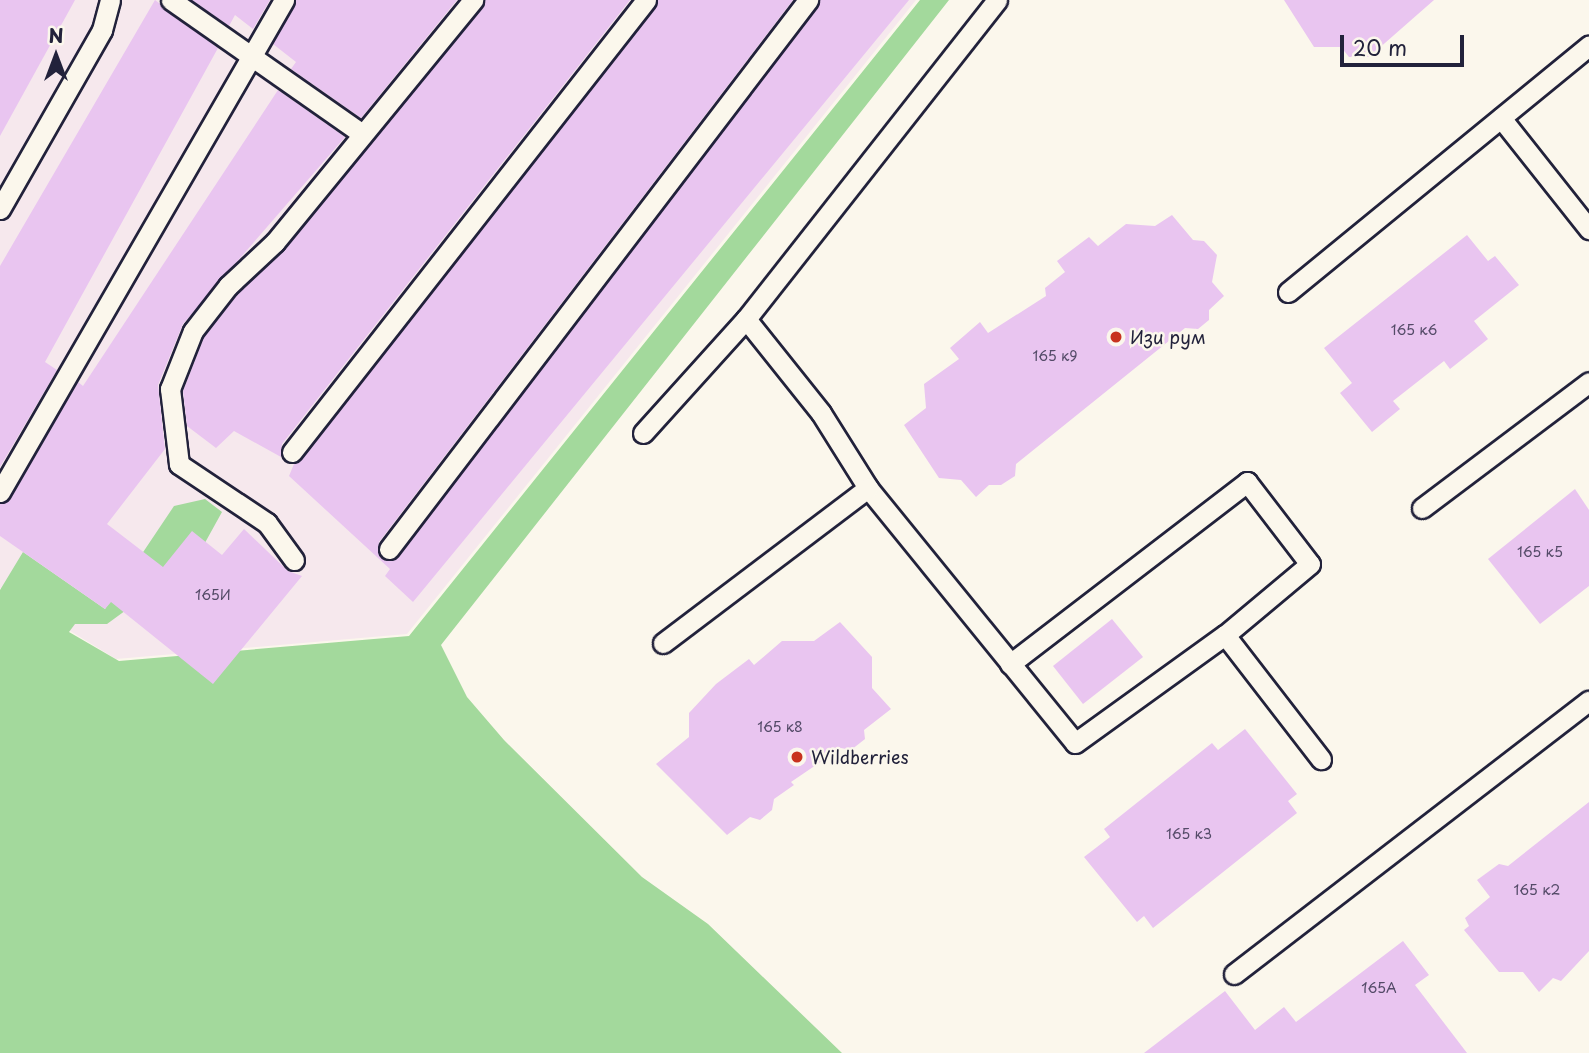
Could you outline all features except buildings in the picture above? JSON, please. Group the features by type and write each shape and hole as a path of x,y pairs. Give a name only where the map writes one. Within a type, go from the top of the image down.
{"lane":[{"path":"0,209 102,30 110,0"},
{"path":"171,0 249,52 361,133"},
{"path":"0,492 249,52 284,0"},
{"path":"294,560 267,523 179,464 170,389 193,331 228,286 275,242 361,133 473,0"},
{"path":"292,452 646,0"},
{"path":"388,549 808,0"},
{"path":"643,433 746,319 997,0"},
{"path":"1288,292 1589,46"},
{"path":"1501,118 1589,229"},
{"path":"746,319 821,413 868,488 1010,664 1075,743 1225,635 1310,564 1247,482 1010,664"},
{"path":"1422,508 1589,382"},
{"path":"663,643 868,488"},
{"path":"1225,635 1321,759"},
{"path":"1234,974 1589,701"}],"shaded area":[{"path":"0,0 916,0 407,634 116,659 0,588"}],"green space":[{"path":"920,0 949,0 441,645 467,697 504,740 642,877 708,924 842,1053 0,1053 0,590 23,552 105,609 174,506 205,499 222,512 196,559 107,624 75,624 69,632 119,661 409,636"}],"place":[{"name":"Изи рум","path":"1116,337"},
{"name":"Wildberries","path":"797,757"}]}
